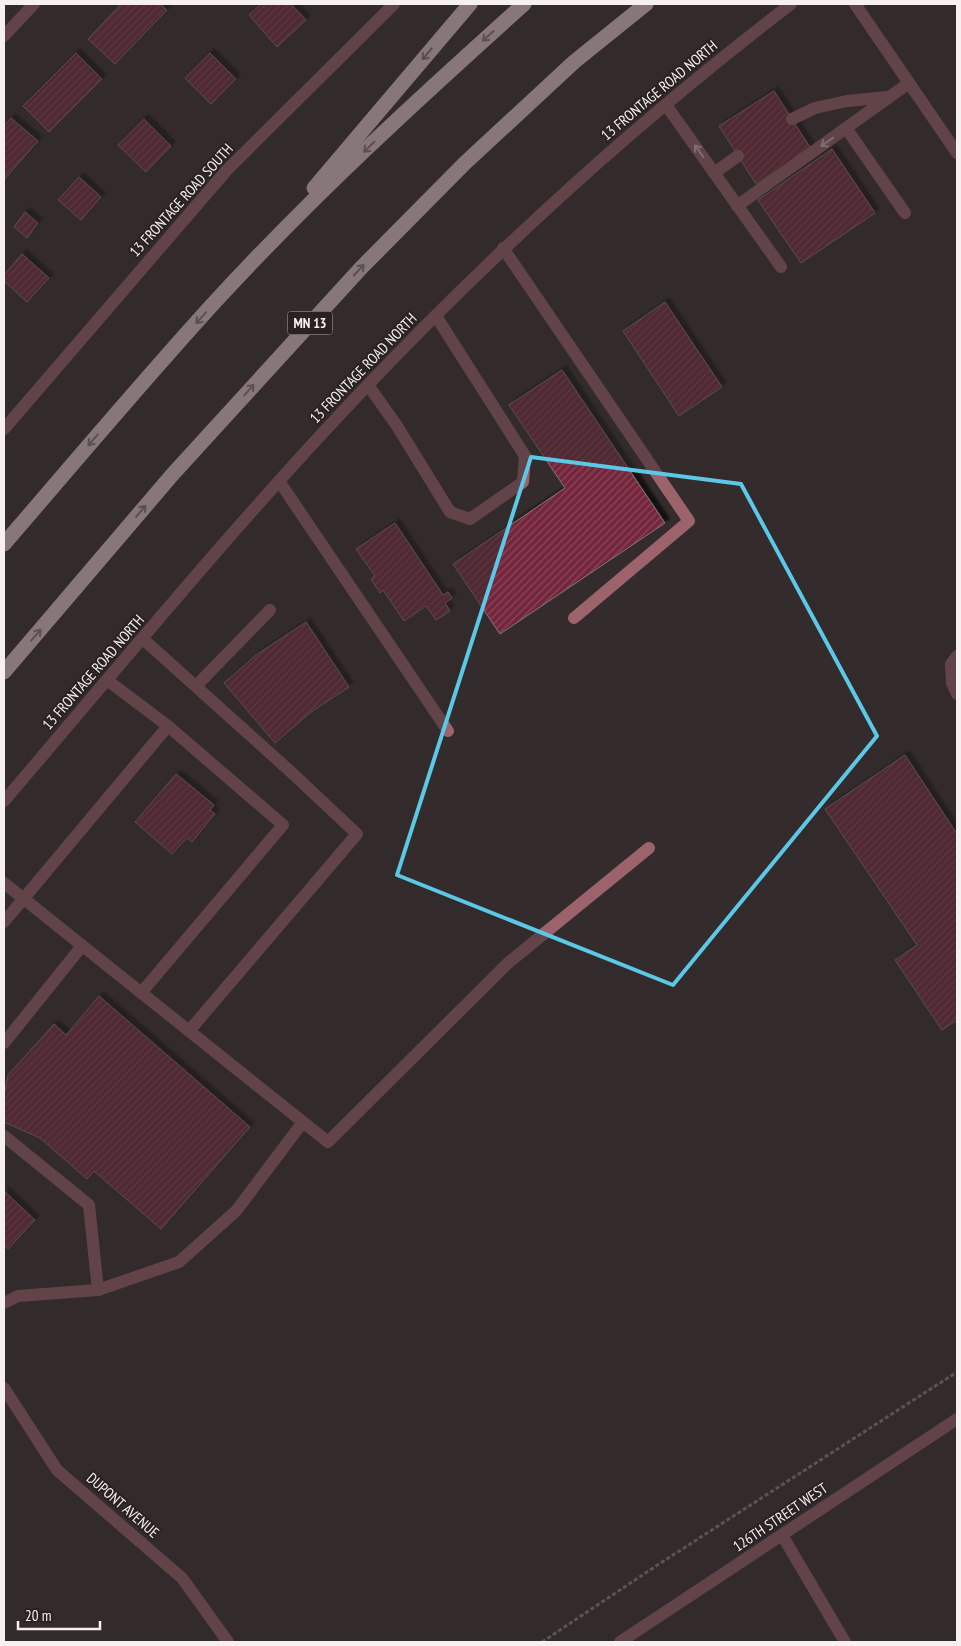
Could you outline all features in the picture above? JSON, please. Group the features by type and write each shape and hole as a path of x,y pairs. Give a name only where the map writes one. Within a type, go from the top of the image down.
{"highway":[{"path":"4,544 118,412 234,283 470,4"},
{"path":"234,283 316,198 424,94 524,4"},
{"name":"MN 13","path":"4,672 172,475 361,268 479,150 574,62 646,4"}],"street":[{"path":"4,36 34,4"},
{"name":"13 FRONTAGE ROAD SOUTH","path":"4,428 227,170 394,4"},
{"name":"13 FRONTAGE ROAD NORTH","path":"4,801 279,481 368,384 503,248 611,150 744,39 791,4"},
{"path":"855,4 957,153"},
{"path":"737,206 909,83"},
{"path":"792,119 815,108 846,101 891,96"},
{"path":"666,104 781,268"},
{"path":"846,128 905,212"},
{"path":"714,172 738,156"},
{"path":"503,248 690,521 574,618"},
{"path":"368,384 397,426 450,512 470,519 523,482 525,456 436,316"},
{"path":"279,481 448,731"},
{"path":"196,686 270,610"},
{"path":"143,639 357,834 189,1031"},
{"path":"957,656 951,664 952,683 957,694"},
{"path":"107,680 168,726 282,825 141,993"},
{"path":"4,922 168,726"},
{"path":"4,883 328,1142 508,964 649,848"},
{"path":"4,1043 82,946"},
{"path":"4,1303 18,1296 98,1290 179,1262 236,1211 303,1122"},
{"path":"4,1136 89,1205 98,1290"},
{"name":"DUPONT AVENUE","path":"4,1388 57,1470 182,1578 228,1642"},
{"name":"126TH STREET WEST","path":"620,1642 957,1419"},
{"path":"782,1535 845,1642"}],"path":[{"path":"542,1642 656,1566 957,1372"}],"highlighted area":[{"path":"531,457 741,484 877,736 673,985 397,875"}],"building":[{"path":"121,4 160,4 167,10 115,64 88,39"},
{"path":"261,4 291,4 306,20 277,47 249,15"},
{"path":"76,53 102,79 49,132 23,106"},
{"path":"210,53 236,79 211,104 185,78"},
{"path":"774,91 811,149 756,184 719,126"},
{"path":"11,118 38,141 4,180 4,126"},
{"path":"144,119 171,146 146,172 118,145"},
{"path":"832,149 875,213 801,263 758,200"},
{"path":"79,177 101,197 81,220 58,200"},
{"path":"25,212 38,223 27,238 14,227"},
{"path":"22,254 49,278 27,302 4,281 4,275"},
{"path":"665,302 722,387 679,416 623,331"},
{"path":"562,370 665,523 500,634 453,564 565,488 509,405"},
{"path":"395,523 443,595 448,592 452,598 445,603 450,611 436,620 426,606 404,621 383,590 380,593 371,579 375,576 356,549"},
{"path":"306,622 349,687 311,712 275,743 224,683 256,655"},
{"path":"905,755 957,834 957,1020 942,1030 895,960 917,945 825,809"},
{"path":"176,774 214,805 210,810 215,814 192,842 187,838 172,854 135,822"},
{"path":"99,996 250,1127 161,1229 94,1171 87,1179 40,1138 4,1122 4,1096 8,1075 54,1024 66,1035"},
{"path":"4,1191 35,1220 8,1249 4,1245"}]}
